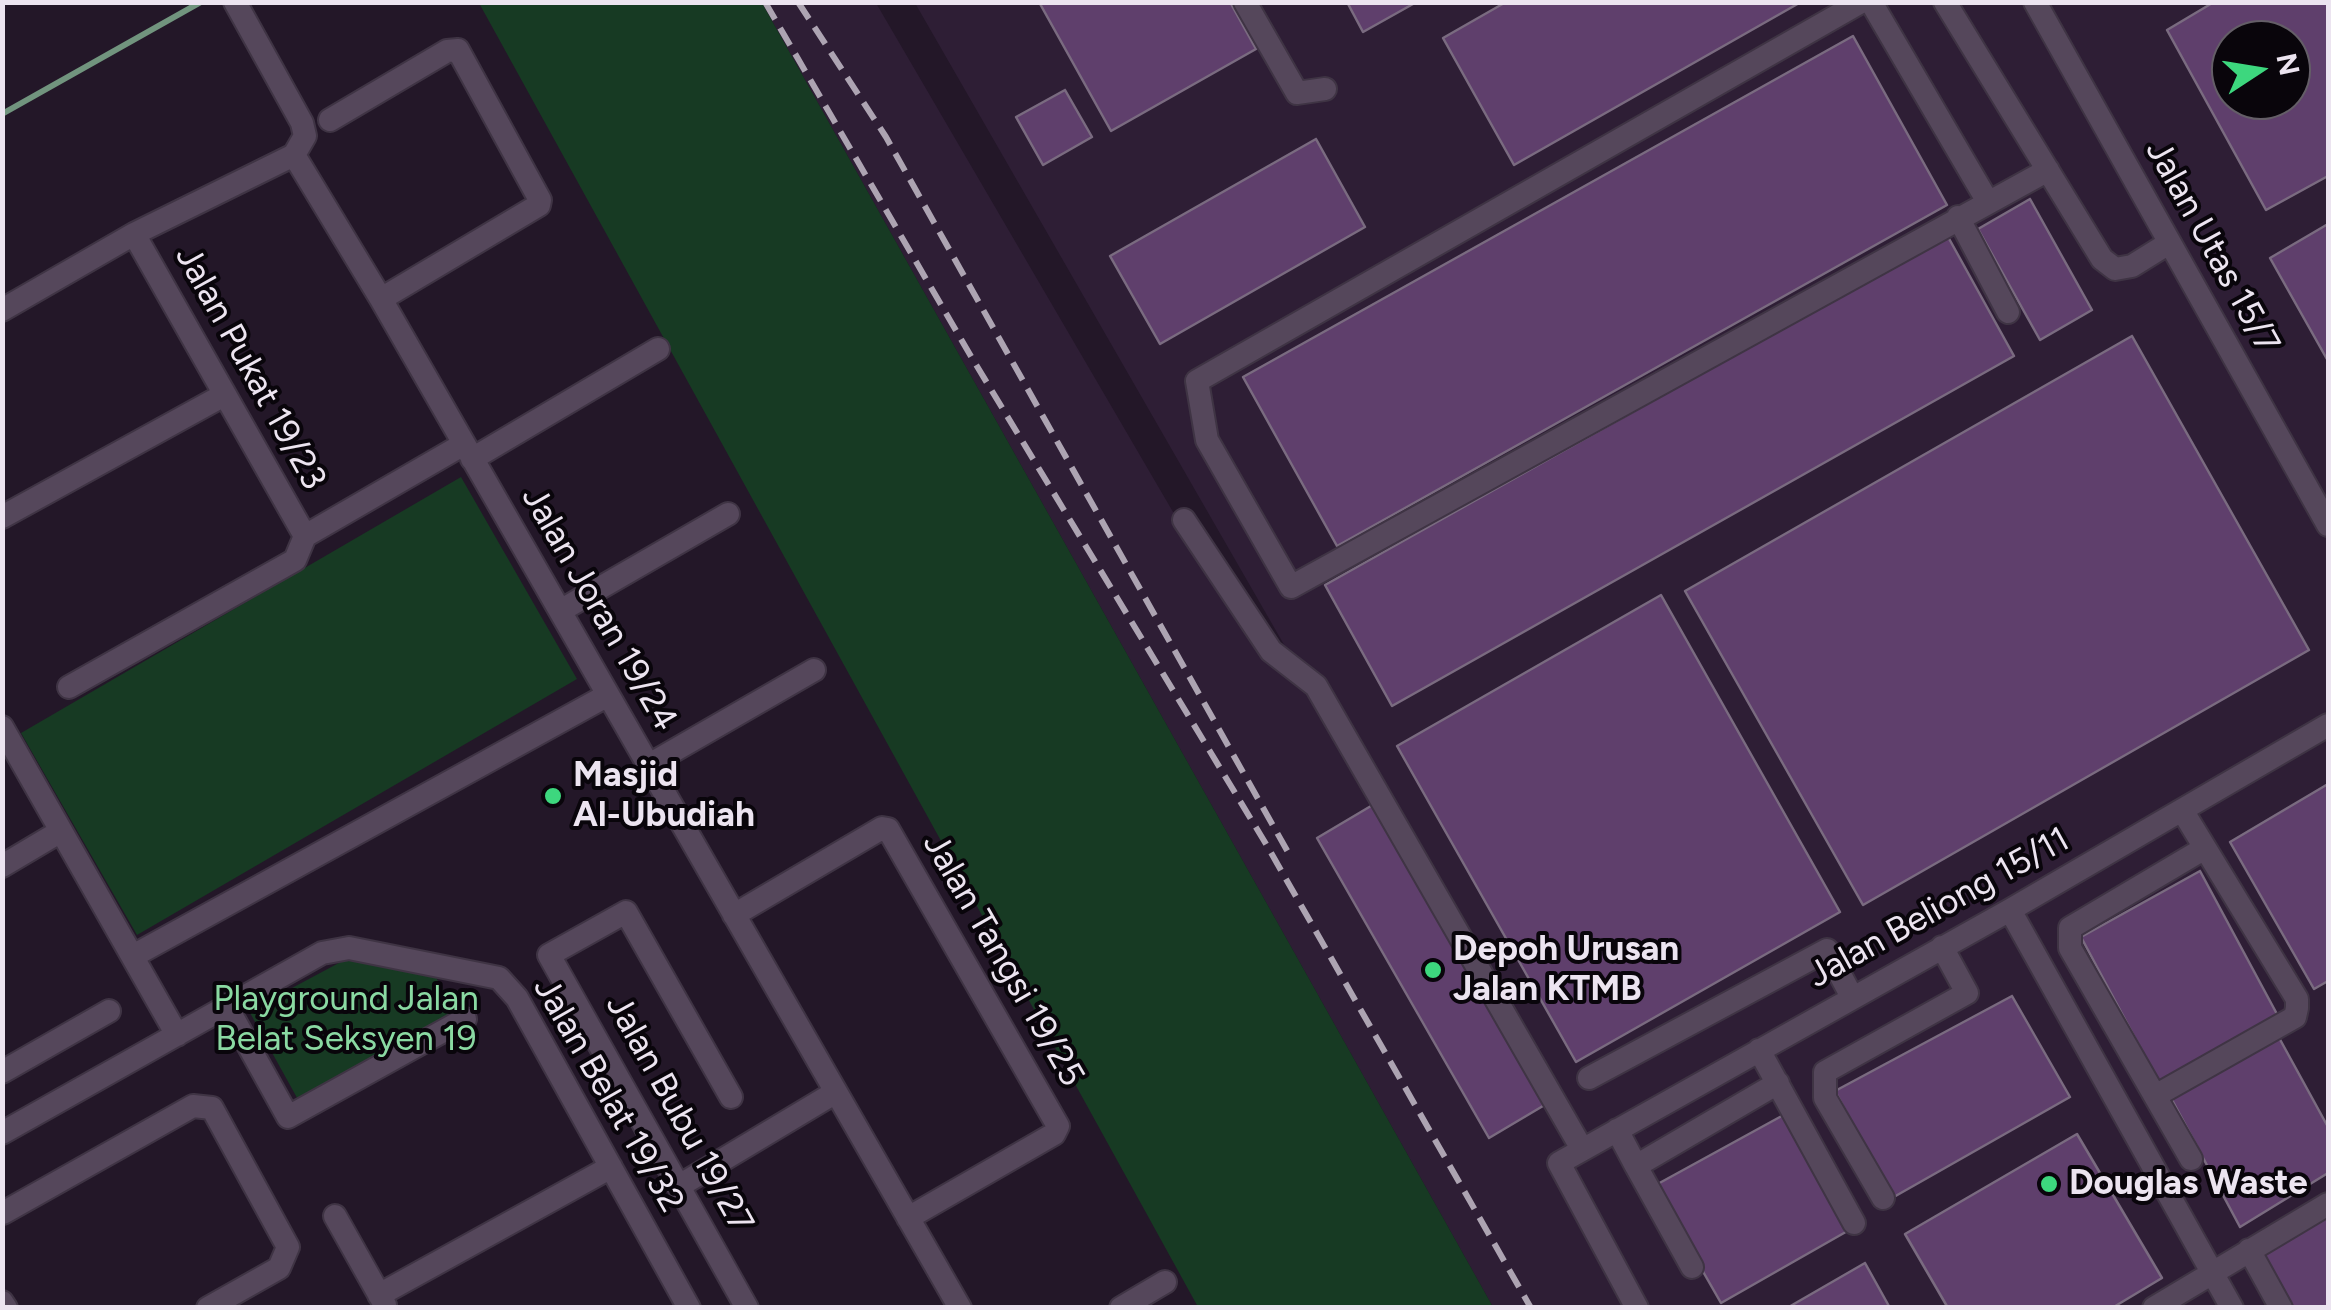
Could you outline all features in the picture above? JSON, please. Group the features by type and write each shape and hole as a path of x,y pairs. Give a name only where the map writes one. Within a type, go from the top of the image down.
{"street":[{"path":"2,310 134,234 294,154 305,136 302,123 235,2"},
{"path":"1244,2 1297,93 1326,90"},
{"path":"1862,2 1197,381 1207,440 1290,586 2048,170"},
{"path":"1871,2 1988,202"},
{"path":"1946,2 2102,260 2115,268 2132,266 2169,243"},
{"name":"Jalan Utas 15/7","path":"2035,2 2328,526"},
{"path":"330,120 447,51 458,50 540,200 381,299"},
{"name":"Jalan Joran 19/24","path":"294,154 960,1308"},
{"path":"1958,217 2008,312"},
{"name":"Jalan Pukat 19/23","path":"134,234 305,536"},
{"path":"70,687 295,560 305,536 658,349"},
{"path":"2,517 224,395"},
{"path":"560,611 728,514"},
{"path":"1184,520 1271,651 1316,686 1582,1149 1558,1163 1637,1308"},
{"path":"648,765 814,670"},
{"path":"132,956 608,695"},
{"name":"Jalan Beliong 15/11","path":"1582,1149 2010,910 2328,725"},
{"path":"2,727 177,1035"},
{"path":"2155,1096 2295,1016 2297,1008 2297,1000 2182,810"},
{"name":"Jalan Tangsi 19/25","path":"734,915 882,828 888,829 1058,1126 1054,1134 908,1218"},
{"path":"2,866 61,831"},
{"path":"2190,1159 2070,948 2070,928 2205,848"},
{"path":"2010,910 2232,1308"},
{"name":"Jalan Bubu 19/27","path":"731,1097 626,912 549,956 747,1308"},
{"path":"1883,1198 1825,1098 1825,1072 1967,993 1942,947"},
{"name":"Jalan Belat 19/32","path":"2,1134 322,953 348,948 499,978 516,998 689,1308"},
{"path":"1589,1078 1826,950 1852,998"},
{"path":"227,1007 288,1116 465,1020"},
{"path":"2,1072 110,1011"},
{"path":"1760,1050 1854,1223"},
{"path":"1636,1166 1778,1083"},
{"path":"679,1186 836,1092"},
{"path":"3,1214 193,1106 212,1108 288,1247 279,1268 208,1308"},
{"path":"1617,1130 1692,1267"},
{"path":"335,1216 383,1301 610,1167"},
{"path":"2154,1308 2328,1204"},
{"path":"2249,1250 2281,1308"},
{"path":"1121,1308 1164,1282"}],"shaded area":[{"path":"762,3 876,3 1239,625 1266,661 1298,669 915,3 2328,3 2328,1307 1493,1307"}],"green space":[{"path":"479,3 762,3 1493,1307 1198,1307"},
{"path":"461,477 577,679 137,935 21,733"},
{"name":"Playground Jalan Belat Seksyen 19","path":"350,957 433,972 459,1018 301,1105 249,1011"}],"building":[{"path":"1039,2 1230,2 1256,49 1111,131"},
{"path":"1347,2 1412,2 1413,4 1363,32"},
{"path":"1506,2 1801,2 1514,165 1443,38"},
{"path":"2214,2 2328,2 2328,176 2266,210 2216,120 2311,120 2311,20 2211,20 2211,110 2167,30"},
{"path":"1853,36 1947,205 1337,546 1243,377"},
{"path":"1065,90 1092,137 1043,165 1016,117"},
{"path":"1316,139 1365,227 1160,344 1110,256"},
{"path":"2030,199 2092,310 2040,340 1978,229"},
{"path":"2328,224 2328,361 2270,258"},
{"path":"1947,235 2014,356 1392,706 1325,585"},
{"path":"2132,336 2309,650 1863,905 1685,591"},
{"path":"1661,595 1840,912 1576,1062 1397,746"},
{"path":"2328,784 2328,981 2314,989 2230,842"},
{"name":"Depoh Urusan Jalan KTMB","path":"1376,803 1548,1103 1489,1138 1317,838"},
{"path":"2200,871 2278,1016 2159,1083 2081,937"},
{"path":"2012,996 2070,1097 1892,1198 1835,1091"},
{"path":"2277,1034 2328,1127 2328,1173 2240,1227 2170,1096"},
{"path":"1789,1112 1851,1229 1721,1303 1654,1186"},
{"name":"Douglas Waste","path":"2077,1134 2162,1278 2112,1308 1948,1308 1905,1234"},
{"path":"2328,1213 2328,1308 2290,1308 2259,1253"},
{"path":"1865,1263 1890,1308 1787,1308"}],"waterway":[{"path":"2,114 201,2"}],"railway":[{"path":"765,2 972,358 1266,844 1531,1308"},
{"path":"798,2 886,137 1289,854"}],"place":[{"name":"Masjid Al-Ubudiah","path":"553,796"},
{"name":"Depoh Urusan Jalan KTMB","path":"1433,970"},
{"name":"Douglas Waste","path":"2049,1184"}]}
